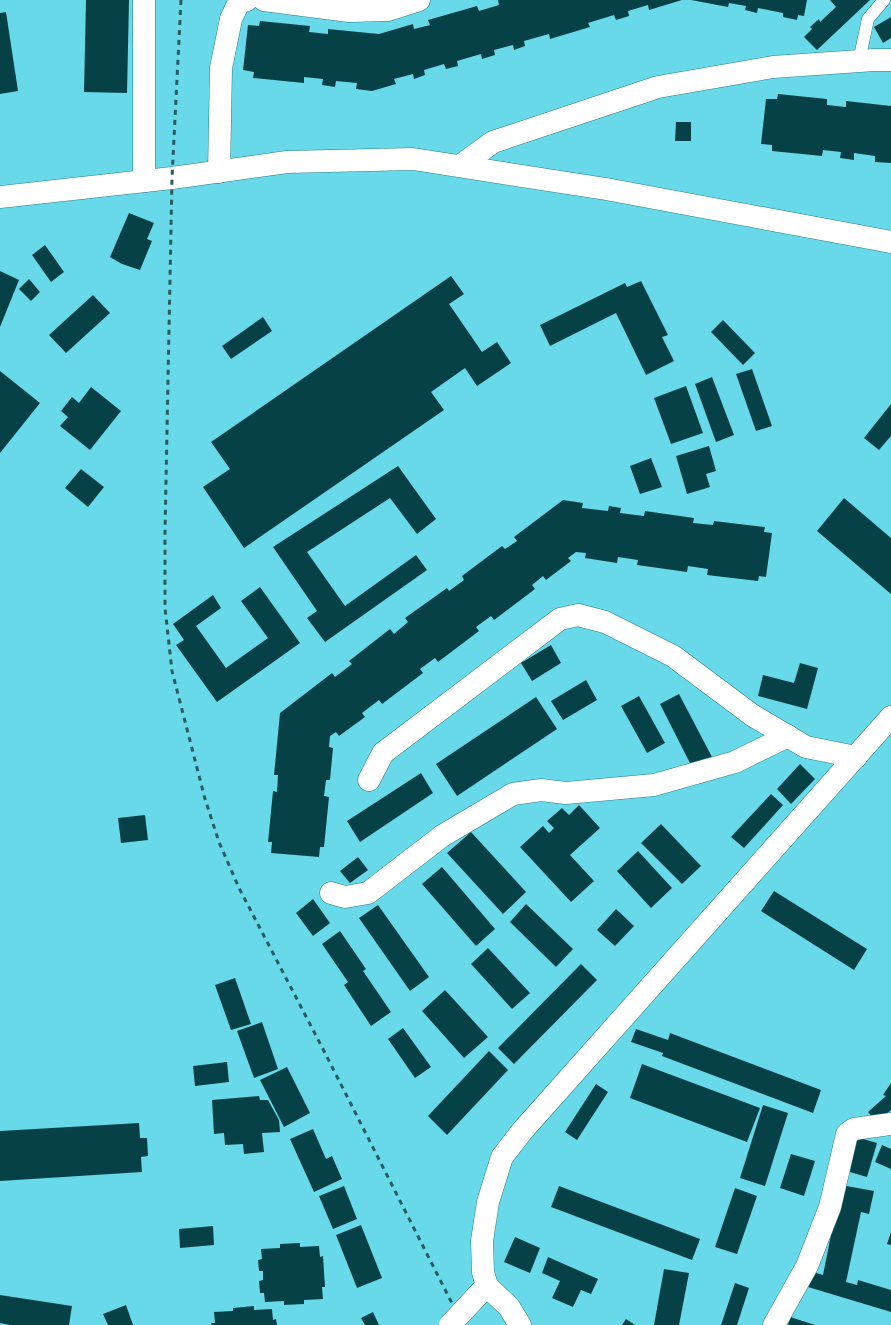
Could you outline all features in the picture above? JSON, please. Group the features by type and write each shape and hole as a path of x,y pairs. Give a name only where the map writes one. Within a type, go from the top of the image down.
{"street":[{"path":"144,0 144,181"},
{"path":"264,0 349,11 388,10 419,0"},
{"path":"219,172 221,68 231,19 242,1"},
{"path":"460,166 493,142 658,88 773,67 891,60"},
{"path":"0,197 219,172 287,162 413,159 606,189 891,242"},
{"path":"369,780 383,752 560,619 578,615 605,622 673,656 752,715 806,747 856,757"},
{"path":"450,1325 482,1291 482,1241 488,1202 502,1158 523,1130 891,717"},
{"path":"331,893 345,896 368,893 442,836 513,794 541,790 566,793 654,785 735,762 788,736"},
{"path":"774,1325 807,1266 830,1207 847,1134 854,1129 891,1124"},
{"path":"482,1291 509,1307 520,1325"}],"lane":[{"path":"859,61 868,19 884,0"}],"building":[{"path":"86,0 129,0 127,93 84,92"},
{"path":"498,0 682,0 649,10 648,5 628,11 629,16 616,20 614,15 588,23 590,27 550,39 549,34 524,41 525,46 514,50 513,45 494,50 495,55 482,59 481,54 457,61 458,66 446,69 444,64 424,70 425,75 414,79 413,74 394,79 396,84 372,91 356,89 357,83 336,81 335,87 322,85 323,79 304,77 304,83 253,78 254,72 243,70 248,25 259,26 260,21 310,26 309,32 328,34 328,29 379,34 413,24 414,29 430,25 428,20 477,6 479,11 499,5"},
{"path":"691,0 807,0 804,16 798,15 797,20 783,17 783,13 758,8 757,13 745,10 746,6 729,3 728,7"},
{"path":"830,0 870,0 817,50 804,37 812,29 810,27 819,19 820,22 836,7"},
{"path":"6,12 18,91 0,94 0,13"},
{"path":"891,17 891,38 883,43 874,27"},
{"path":"778,94 827,99 827,105 846,107 846,101 891,106 891,163 875,162 875,156 854,153 854,160 840,158 841,152 823,150 822,156 772,151 772,145 761,144 766,99 777,99"},
{"path":"676,122 691,122 691,141 675,141"},
{"path":"129,213 154,223 147,239 152,241 140,270 122,264 110,257"},
{"path":"45,245 64,272 51,282 32,255"},
{"path":"0,271 19,280 0,327"},
{"path":"451,276 464,294 449,304 482,352 497,342 511,363 477,386 465,368 431,392 444,410 244,548 203,487 230,469 211,442"},
{"path":"29,279 40,292 31,301 19,289"},
{"path":"641,281 668,335 662,337 674,361 646,375 616,313 550,346 540,325 625,283 627,287"},
{"path":"93,295 110,313 66,353 49,335"},
{"path":"263,317 272,331 231,359 222,346"},
{"path":"723,320 755,353 743,365 711,332"},
{"path":"752,369 772,426 756,431 736,374"},
{"path":"0,371 40,403 0,453"},
{"path":"712,377 734,435 716,442 695,384"},
{"path":"686,386 703,433 671,444 654,398"},
{"path":"91,387 121,411 90,450 60,426 68,417 61,411 72,397 79,403"},
{"path":"891,404 891,436 879,450 864,438"},
{"path":"709,446 716,471 706,474 710,487 687,494 676,456"},
{"path":"651,458 662,487 640,494 630,466"},
{"path":"398,466 436,519 417,534 390,498 307,552 345,606 416,555 427,570 325,642 307,618 317,611 273,547"},
{"path":"81,469 104,487 88,507 65,488"},
{"path":"844,498 891,538 891,594 817,531"},
{"path":"563,500 583,503 582,508 608,511 609,506 621,508 620,513 644,516 645,511 694,518 693,523 713,525 714,521 765,527 764,532 772,533 766,577 759,576 758,581 707,575 708,569 688,566 687,572 637,565 638,560 618,557 617,563 585,558 586,553 576,552 568,558 571,561 546,580 543,576 532,585 535,589 494,620 491,616 476,627 479,631 438,662 435,658 420,669 423,673 382,704 379,700 362,713 365,717 339,736 336,732 330,736 329,747 333,748 330,780 326,780 324,796 329,797 324,847 320,847 319,857 271,853 272,842 268,842 273,791 277,792 278,775 274,775 280,713 332,673 335,677 352,664 349,661 390,629 394,634 408,622 405,618 447,588 449,591 464,580 462,576 502,546 505,549 517,541 514,537"},
{"path":"260,587 300,643 217,702 176,645 184,640 173,624 213,595 221,608 196,626 226,668 268,638 241,601"},
{"path":"551,645 561,663 532,681 521,663"},
{"path":"800,663 818,668 807,709 758,696 763,675 794,683"},
{"path":"586,680 597,700 563,720 551,701"},
{"path":"679,694 712,757 692,767 660,704"},
{"path":"639,696 665,743 647,753 621,706"},
{"path":"536,697 557,729 457,796 436,764"},
{"path":"800,764 815,779 791,804 777,789"},
{"path":"421,773 433,793 360,842 347,821"},
{"path":"771,794 783,805 744,848 731,837"},
{"path":"579,805 600,828 570,855 594,881 571,902 520,847 543,826 549,833 554,828 547,821 562,808 569,815"},
{"path":"145,815 148,840 121,843 118,818"},
{"path":"661,824 701,866 682,884 641,843"},
{"path":"471,832 526,892 503,914 447,853"},
{"path":"638,851 672,888 651,908 617,871"},
{"path":"358,857 368,870 350,883 340,871"},
{"path":"442,867 495,929 476,946 422,884"},
{"path":"774,891 867,949 854,970 761,911"},
{"path":"313,899 330,923 313,936 296,913"},
{"path":"526,904 573,949 556,967 510,922"},
{"path":"378,905 429,977 410,991 359,918"},
{"path":"616,909 634,926 615,946 597,930"},
{"path":"340,931 366,969 363,971 391,1012 371,1026 344,985 348,982 322,944"},
{"path":"488,948 530,993 512,1009 471,964"},
{"path":"581,964 597,980 514,1064 498,1048"},
{"path":"235,978 251,1024 231,1030 215,985"},
{"path":"445,990 488,1037 464,1058 422,1011"},
{"path":"262,1022 278,1069 254,1078 237,1031"},
{"path":"403,1028 431,1067 415,1078 388,1039"},
{"path":"636,1029 668,1040 670,1033 821,1090 813,1113 662,1056 663,1053 631,1042"},
{"path":"489,1051 508,1070 447,1135 428,1116"},
{"path":"227,1062 229,1082 195,1086 193,1066"},
{"path":"642,1064 760,1108 747,1142 630,1098"},
{"path":"287,1067 310,1113 284,1127 260,1080"},
{"path":"891,1083 891,1110 877,1122 868,1112 886,1096 883,1095"},
{"path":"596,1084 608,1092 577,1140 565,1132"},
{"path":"259,1096 260,1100 268,1100 279,1120 280,1132 262,1133 264,1152 244,1154 243,1144 225,1145 224,1133 214,1134 212,1100"},
{"path":"763,1105 788,1113 765,1186 740,1178"},
{"path":"139,1123 140,1138 147,1138 148,1156 141,1157 142,1172 0,1181 0,1131"},
{"path":"313,1129 326,1159 332,1156 342,1179 314,1192 290,1139"},
{"path":"853,1136 877,1143 867,1177 843,1170"},
{"path":"882,1145 891,1149 891,1169 875,1162"},
{"path":"791,1154 815,1161 804,1196 780,1188"},
{"path":"841,1185 874,1191 869,1214 861,1212 846,1282 857,1285 858,1280 891,1290 891,1312 808,1287 813,1272 823,1275"},
{"path":"344,1186 357,1219 333,1229 319,1196"},
{"path":"559,1186 700,1239 692,1260 551,1207"},
{"path":"735,1188 757,1196 737,1254 715,1247"},
{"path":"361,1225 382,1278 357,1288 336,1235"},
{"path":"213,1226 214,1245 180,1248 179,1229"},
{"path":"891,1232 891,1245 887,1244"},
{"path":"515,1237 540,1248 530,1273 504,1262"},
{"path":"300,1243 300,1247 319,1246 320,1257 323,1256 325,1287 322,1287 323,1299 304,1300 304,1304 284,1305 284,1301 265,1302 264,1293 260,1293 259,1281 263,1280 263,1271 259,1271 258,1260 262,1259 261,1249 280,1248 280,1244"},
{"path":"548,1257 598,1279 591,1294 581,1290 573,1307 552,1298 560,1281 542,1273"},
{"path":"664,1269 689,1273 679,1325 654,1325"},
{"path":"735,1283 749,1288 737,1325 721,1325"},
{"path":"0,1295 72,1306 69,1325 10,1325 0,1323"},
{"path":"126,1305 133,1325 108,1325 103,1314"},
{"path":"254,1306 254,1310 272,1309 273,1320 276,1319 277,1325 212,1325 211,1323 215,1323 214,1312 233,1311 233,1308"},
{"path":"373,1312 379,1325 365,1325 361,1318"},
{"path":"790,1317 815,1325 788,1325"},
{"path":"626,1319 635,1325 622,1325"}],"railway":[{"path":"181,0 172,178 165,532 165,608 172,671 205,799 219,842 239,888 324,1051 463,1325"}]}
